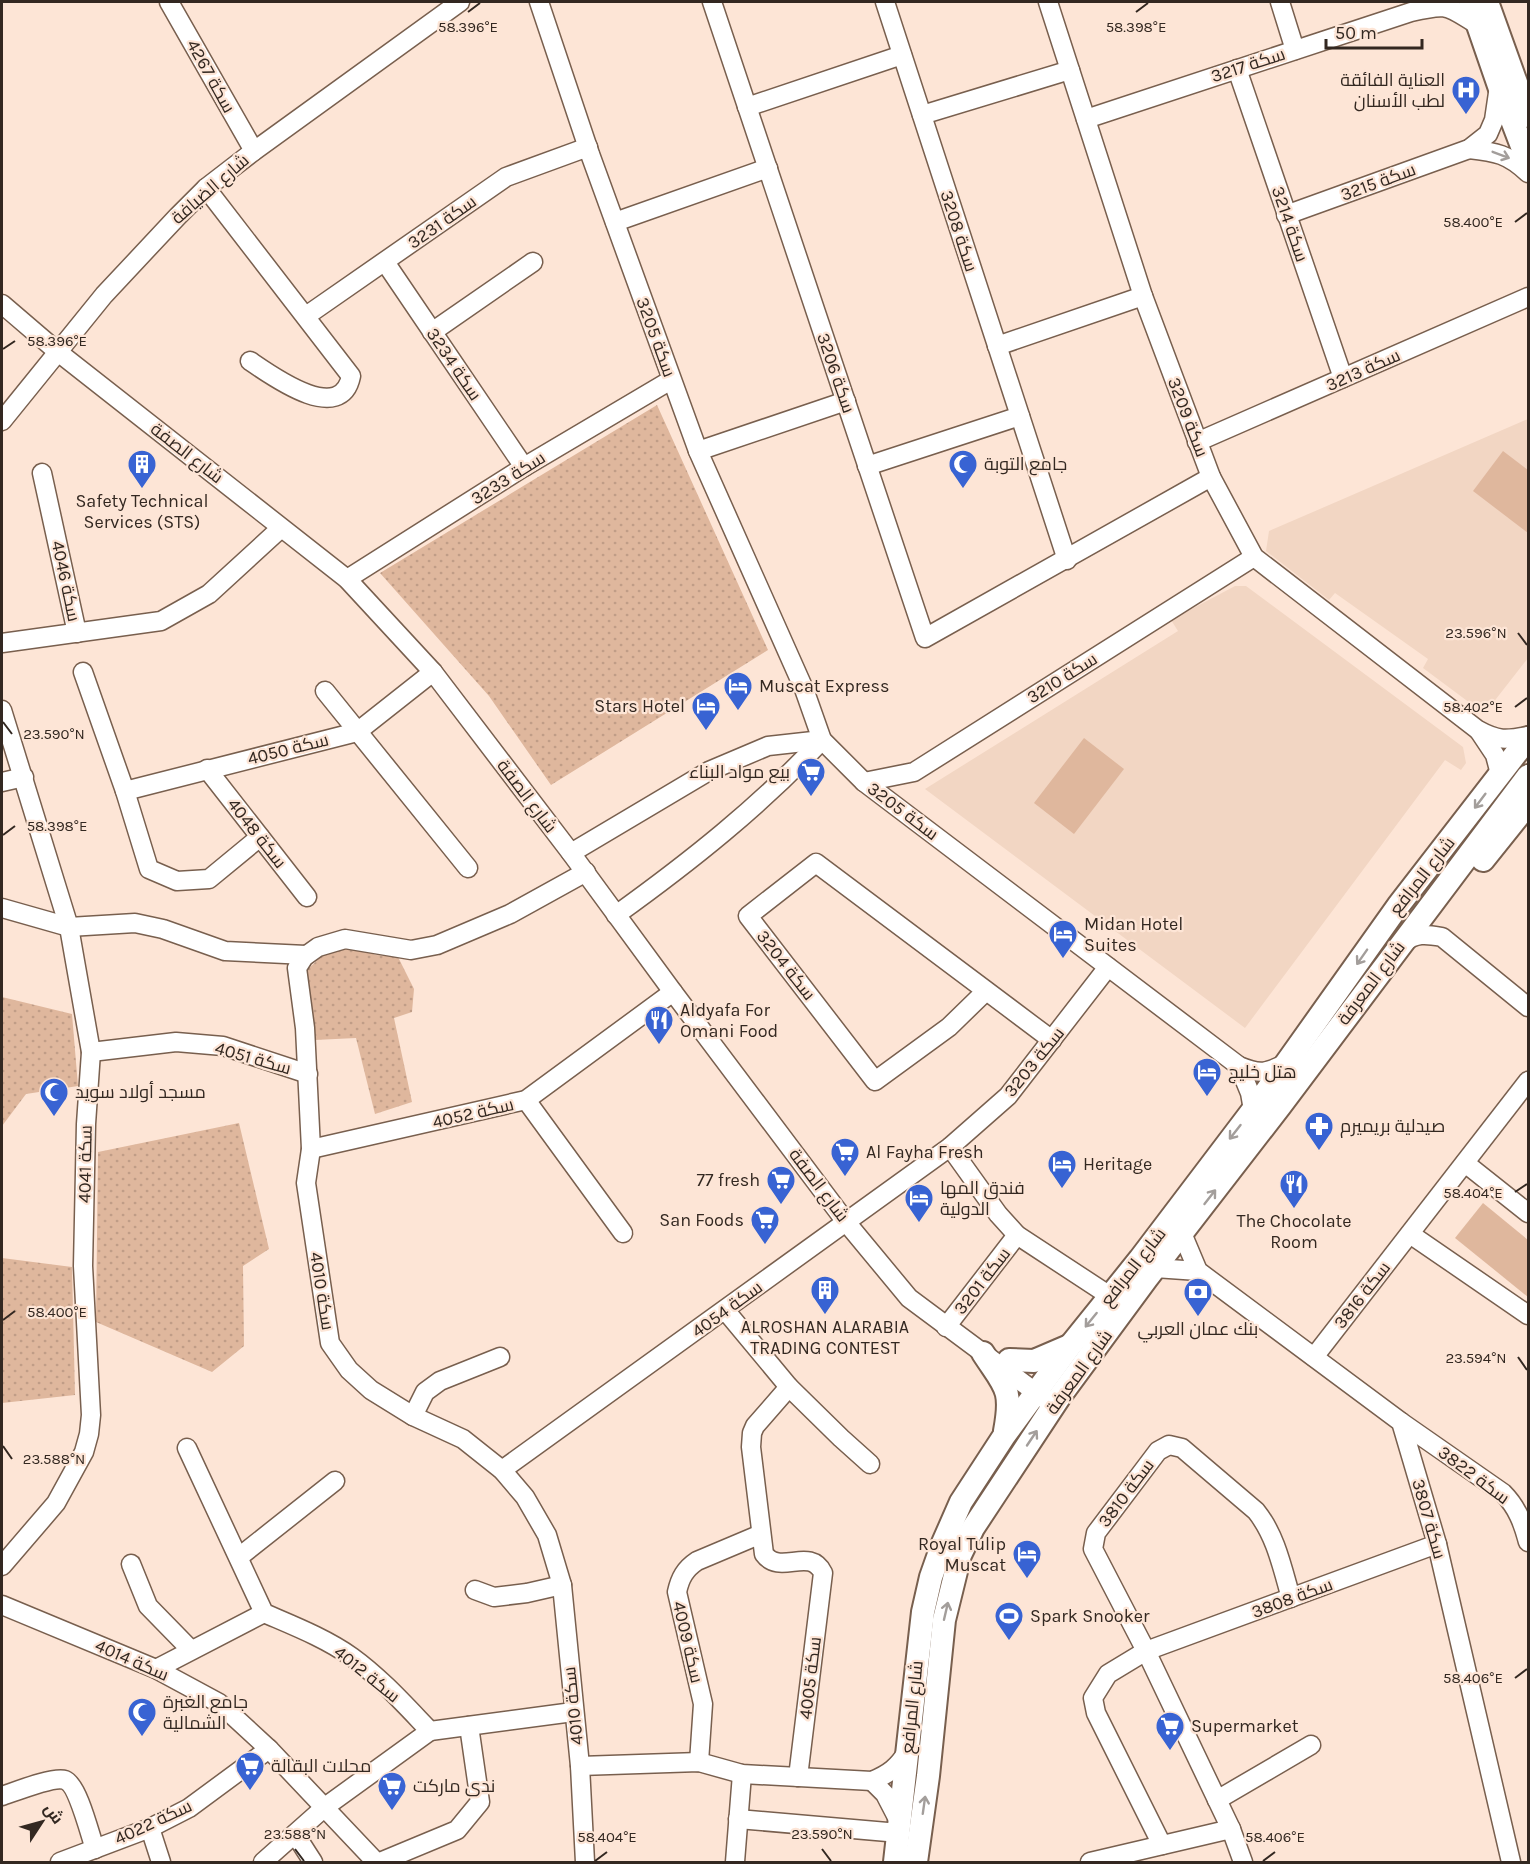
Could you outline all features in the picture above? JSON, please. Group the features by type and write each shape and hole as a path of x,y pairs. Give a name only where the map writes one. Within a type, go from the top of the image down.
{"main road":[{"path":"1470,2 1528,162"},
{"path":"1487,2 1528,116"},
{"name":"شارع المرافع","path":"895,1863 924,1612 931,1577 961,1502 1004,1436 1048,1395 1070,1346 1253,1110 1398,906 1528,737"},
{"name":"شارع المعرفة","path":"916,1863 928,1776 944,1620 960,1555 1048,1395 1155,1268 1528,776"},
{"path":"1438,894 1471,874 1528,807"},
{"path":"1008,1360 1034,1361 1070,1346"},
{"path":"983,1353 1004,1383 1009,1399 1010,1407 1004,1436"},
{"path":"984,1511 1012,1497"}],"street":[{"name":"سكة 4267","path":"169,2 254,151"},
{"name":"شارع الضيافة","path":"2,421 104,295 206,188 460,2"},
{"name":"سكة 3205","path":"539,2 588,147 698,451 804,689 822,740 864,782 1239,1066 1254,1072 1265,1073 1287,1063"},
{"name":"سكة 3206","path":"712,2 925,638 1066,560"},
{"name":"سكة 3208","path":"885,2 1066,560"},
{"name":"سكة 3209","path":"1048,2 1143,296 1197,442 1211,477 1254,557 1478,730 1492,738 1502,740 1528,737"},
{"path":"1280,2 1295,50"},
{"name":"سكة 3217","path":"1411,12 1427,2"},
{"name":"سكة 3217","path":"1086,119 1438,5 1455,10 1478,26"},
{"path":"747,107 902,55"},
{"name":"سكة 3214","path":"1237,69 1343,378"},
{"path":"922,115 1070,70"},
{"name":"سكة 3215","path":"1286,215 1469,149 1488,134 1494,120 1499,86"},
{"name":"سكة 3231","path":"306,316 506,177 588,147"},
{"name":"سكة 3215","path":"1469,149 1494,152 1514,160 1528,173"},
{"path":"615,222 768,168"},
{"path":"206,188 351,376 349,386 345,390 328,398 288,387 250,361"},
{"name":"سكة 3234","path":"385,262 524,467"},
{"path":"432,332 533,262"},
{"path":"997,346 1143,296"},
{"name":"سكة 3213","path":"1197,442 1528,297"},
{"name":"شارع الصفة","path":"2,304 58,351 347,579 433,672 586,872 846,1222 909,1298 983,1353 1048,1395"},
{"name":"سكة 3233","path":"347,579 524,467 671,380"},
{"path":"698,451 846,400"},
{"path":"867,466 1020,416"},
{"name":"سكة 4046","path":"42,473 77,633 161,621 209,594 281,528"},
{"path":"1066,560 1211,477"},
{"name":"سكة 3210","path":"864,782 914,772 1254,557"},
{"path":"2,643 77,633"},
{"path":"83,672 125,790 149,869 177,881 209,879 260,837"},
{"name":"سكة 4050","path":"125,790 357,732 433,672"},
{"path":"325,691 468,868"},
{"name":"سكة 4041","path":"2,710 69,927 91,1052 86,1124 83,1266 91,1415 89,1434 84,1452 56,1503 2,1566"},
{"name":"سكة 3209","path":"1478,730 1495,755 1500,774"},
{"path":"571,853 709,771 768,746 822,740"},
{"path":"616,915 691,860 744,817 822,740"},
{"name":"سكة 4048","path":"207,770 307,897"},
{"path":"2,782 24,777"},
{"name":"سكة 3204","path":"986,991 949,1027 875,1081 748,916 816,863 1052,1040"},
{"path":"2,909 69,927 135,923 163,929 225,951 306,956 318,947 345,939 411,950 437,945 510,914 586,872"},
{"path":"1438,894 1434,920 1442,937 1528,1007"},
{"path":"1401,944 1414,935 1442,937"},
{"name":"سكة 4010","path":"306,956 297,968 308,1074 311,1149 306,1183 330,1343 349,1370 371,1390 413,1416 463,1440 502,1470 525,1497 547,1535 562,1585 580,1766 585,1863"},
{"name":"سكة 3203","path":"950,1147 1008,1096 1108,967"},
{"name":"سكة 4052","path":"311,1149 526,1100 673,992"},
{"name":"سكة 4051","path":"91,1052 176,1042 223,1046 308,1074"},
{"path":"1239,1066 1250,1093 1253,1110"},
{"name":"سكة 3816","path":"1314,1357 1528,1081"},
{"path":"526,1100 623,1233"},
{"name":"سكة 4054","path":"502,1470 950,1147"},
{"name":"سكة 3201","path":"950,1147 998,1215 1017,1235 1110,1296"},
{"path":"1465,1162 1528,1213"},
{"path":"1182,1233 1198,1271 1401,1422"},
{"path":"1410,1234 1528,1315"},
{"name":"سكة 3201","path":"946,1327 1017,1235"},
{"path":"1155,1268 1198,1271"},
{"path":"725,1310 789,1387 870,1464"},
{"name":"شارع الصفة","path":"983,1353 1008,1360 1048,1395"},
{"path":"413,1416 425,1392 440,1381 500,1357"},
{"path":"761,1534 751,1440 759,1421 789,1387"},
{"name":"سكة 3822","path":"1401,1422 1503,1493 1513,1503 1528,1542"},
{"name":"سكة 3807","path":"1401,1422 1437,1544 1511,1863"},
{"name":"سكة 3810","path":"1243,1863 1231,1829 1146,1652 1093,1549 1096,1533 1158,1451 1169,1445 1182,1448 1266,1522 1273,1536 1291,1598"},
{"path":"156,1669 264,1613 187,1448"},
{"path":"239,1557 335,1481"},
{"name":"سكة 4005","path":"761,1534 764,1554 772,1562 807,1560 820,1566 823,1573 798,1777"},
{"name":"سكة 4009","path":"699,1762 703,1704 677,1592 679,1582 688,1568 697,1561 761,1534"},
{"name":"سكة 3808","path":"1162,1845 1096,1713 1093,1698 1108,1674 1146,1652 1437,1544"},
{"path":"131,1564 148,1606 191,1650"},
{"path":"475,1590 494,1597 562,1585"},
{"name":"سكة 4014","path":"2,1605 156,1669 219,1703 269,1749 378,1863"},
{"name":"سكة 4012","path":"264,1613 314,1635 351,1656 393,1692 430,1731"},
{"path":"263,1863 325,1807 430,1731 573,1712"},
{"path":"378,1863 457,1830 480,1802 469,1726"},
{"path":"1217,1800 1311,1745"},
{"name":"سكة 4022","path":"60,1863 150,1828 189,1808 269,1749"},
{"path":"580,1766 699,1762 742,1774 872,1780 888,1774 899,1765 907,1752"},
{"path":"735,1863 742,1774"},
{"path":"2,1796 54,1780 65,1780 74,1787 95,1849"},
{"path":"738,1819 899,1828 885,1794 872,1780"},
{"path":"150,1828 161,1863"},
{"path":"1090,1863 1231,1829"},
{"path":"295,1834 313,1863"}],"shaded area":[{"path":"657,405 768,650 551,785 489,696 380,573"},
{"path":"1528,419 1528,658 1489,708 1478,709 1423,668 1428,659 1335,593 1329,600 1266,551 1269,531"},
{"path":"1503,451 1528,470 1528,533 1473,491"},
{"path":"1235,586 1246,586 1463,747 1466,763 1461,770 1445,760 1245,1028 925,789 1178,631 1171,620"},
{"path":"1084,738 1124,769 1074,834 1034,803"},
{"path":"348,946 376,955 398,957 414,989 412,1012 394,1018 412,1102 375,1114 356,1038 315,1040 306,971 324,954"},
{"path":"2,997 72,1014 78,1086 26,1094 2,1126"},
{"path":"239,1123 269,1249 243,1266 244,1346 212,1372 96,1322 98,1152"},
{"path":"1483,1203 1528,1240 1528,1297 1455,1238"},
{"path":"2,1258 72,1267 75,1395 2,1403"}],"place":[{"name":"العناية الفائقة لطب الأسنان","path":"1466,116"},
{"name":"Safety Technical Services (STS)","path":"142,490"},
{"name":"جامع التوبة","path":"963,490"},
{"name":"Muscat Express","path":"738,712"},
{"name":"Stars Hotel","path":"706,732"},
{"name":"بيع مواد البناء","path":"811,798"},
{"name":"Midan Hotel Suites","path":"1063,960"},
{"name":"Aldyafa For Omani Food","path":"659,1046"},
{"name":"هتل خلیج","path":"1207,1098"},
{"name":"مسجد أولاد سويد","path":"54,1118"},
{"name":"صيدلية بريميرم","path":"1319,1152"},
{"name":"Al Fayha Fresh","path":"845,1178"},
{"name":"Heritage","path":"1062,1190"},
{"name":"77 fresh","path":"781,1206"},
{"name":"The Chocolate Room","path":"1294,1210"},
{"name":"فندق المها الدولية","path":"919,1224"},
{"name":"San Foods","path":"765,1246"},
{"name":"ALROSHAN ALARABIA TRADING CONTEST","path":"825,1316"},
{"name":"بنك عمان العربي","path":"1198,1318"},
{"name":"Royal Tulip Muscat","path":"1027,1580"},
{"name":"Spark Snooker","path":"1009,1642"},
{"name":"جامع الغبرة الشمالية","path":"142,1738"},
{"name":"Supermarket","path":"1170,1752"},
{"name":"محلات البقالة","path":"250,1792"},
{"name":"ندى ماركت","path":"392,1812"}]}
